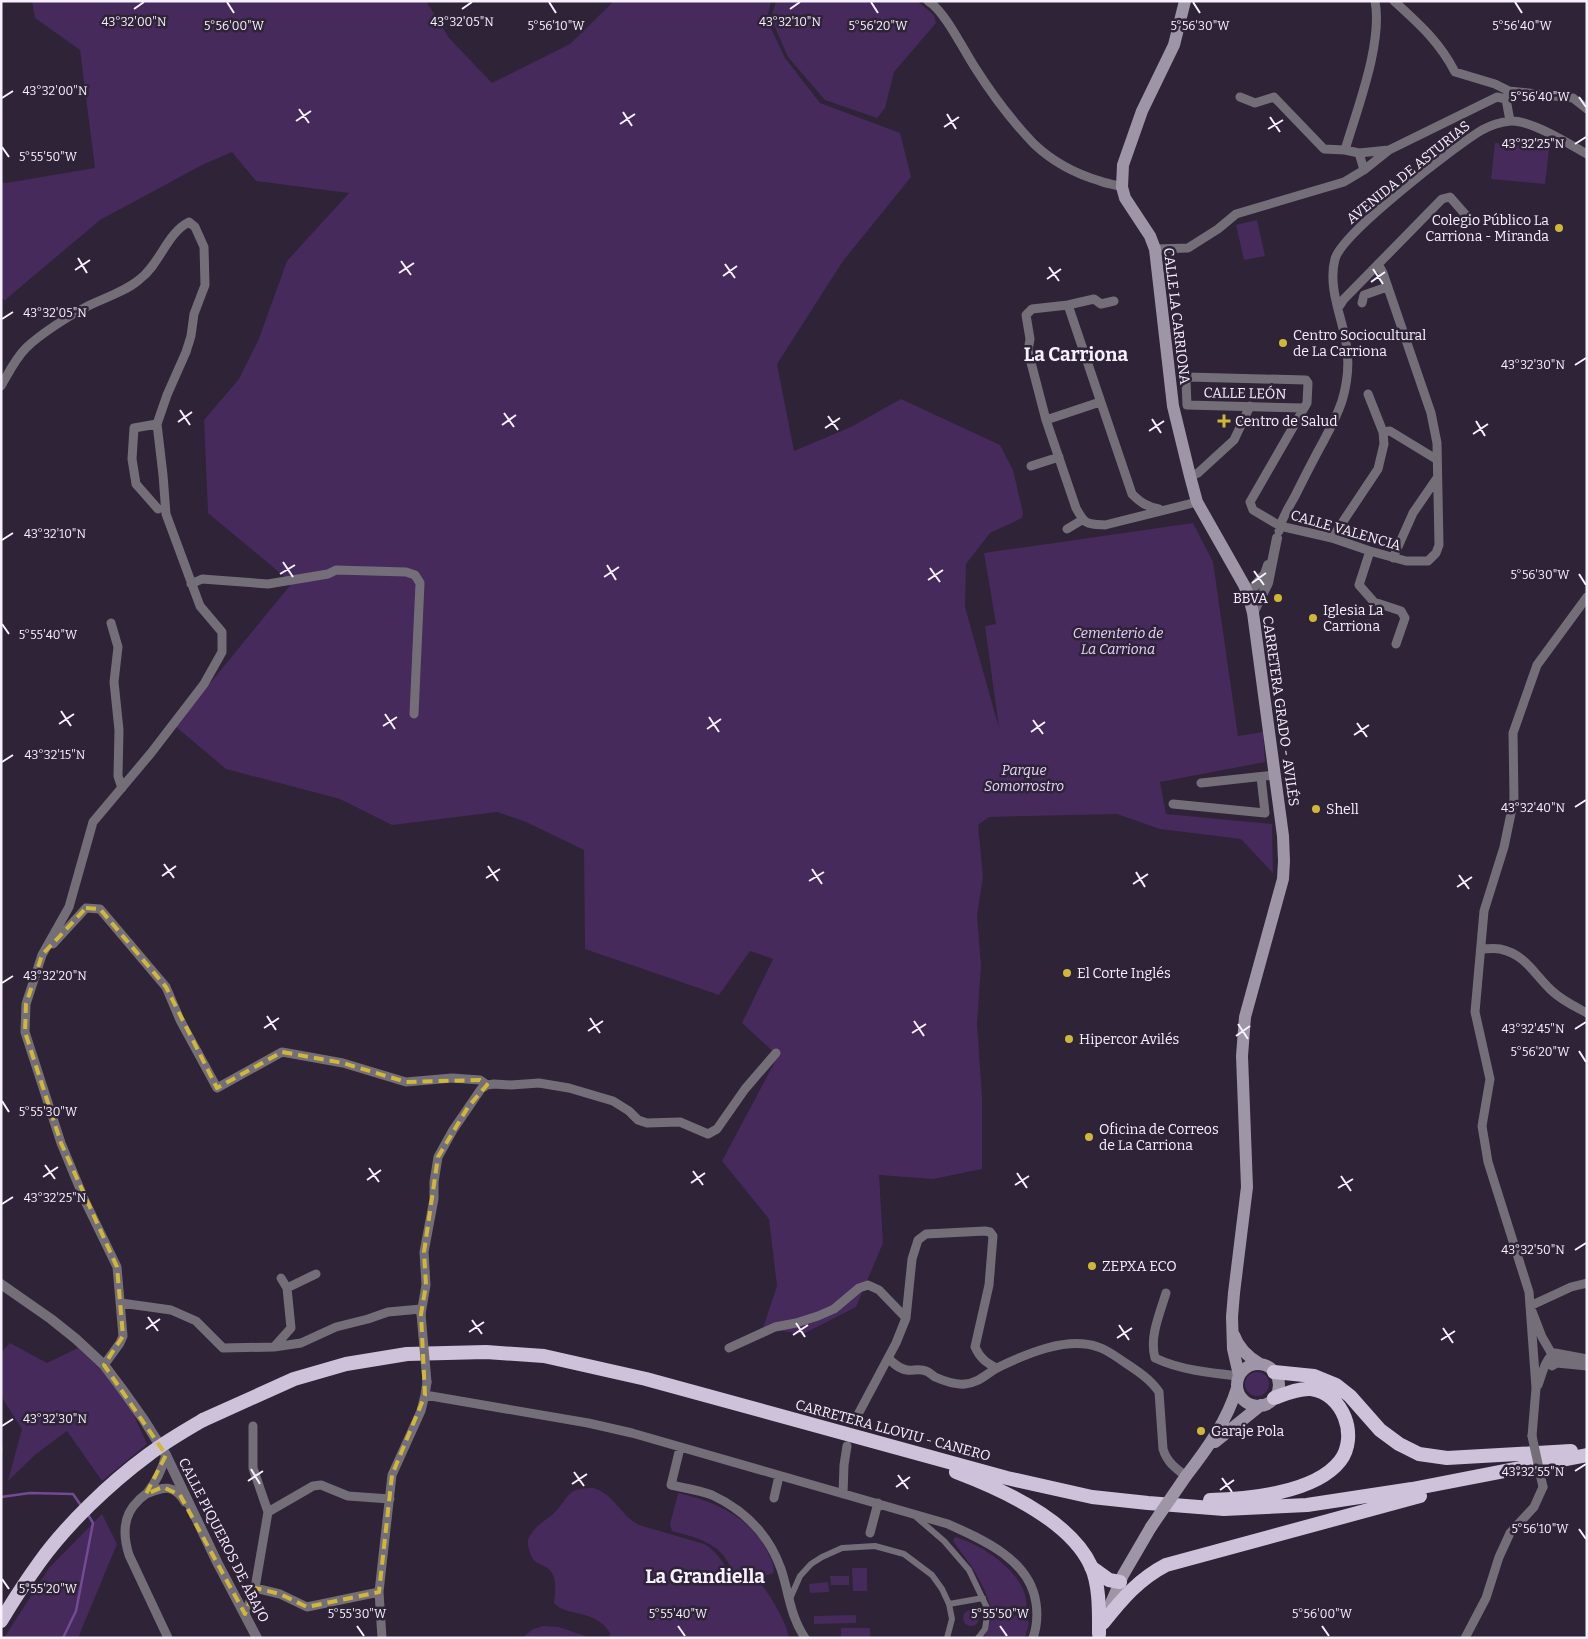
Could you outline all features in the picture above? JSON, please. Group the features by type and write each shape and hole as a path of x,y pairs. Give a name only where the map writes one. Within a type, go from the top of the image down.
{"highway":[{"name":"CARRETERA LLOVIU - CANERO","path":"1,1620 40,1561 64,1532 118,1479 149,1454 203,1420 294,1379 346,1364 407,1354 486,1352 544,1356 646,1379 1007,1478 1073,1493 1148,1504 1224,1509 1307,1505 1412,1489 1587,1456"},
{"path":"1274,1372 1314,1376 1336,1385 1350,1396 1380,1430 1399,1444 1419,1454 1447,1458 1587,1450"},
{"path":"1073,1493 1095,1492 1172,1499 1225,1499 1264,1495 1298,1487 1324,1474 1340,1460 1347,1446 1350,1431 1341,1408 1328,1396 1311,1390 1294,1391 1267,1401"},
{"path":"878,1444 970,1477 1034,1509 1065,1532 1091,1567 1104,1578 1120,1582"},
{"path":"1100,1631 1128,1593 1139,1582 1166,1565 1358,1512 1587,1456"},
{"path":"1091,1567 1099,1607 1100,1631"}],"main road":[{"path":"1122,188 1123,165 1142,111 1174,45 1186,1"},
{"name":"CALLE LA CARRIONA","path":"1122,188 1125,198 1150,236 1156,249 1173,406 1197,502"},
{"name":"CARRETERA GRADO - AVILÉS","path":"1197,502 1248,594 1253,613 1283,836 1283,879 1245,1017 1242,1056 1247,1187 1234,1293 1232,1329"},
{"path":"1232,1329 1242,1349 1249,1357 1260,1364"},
{"path":"1232,1329 1239,1393 1250,1404 1267,1401"},
{"path":"1100,1631 1120,1582 1135,1552 1186,1476 1206,1450 1230,1409 1238,1380 1248,1366 1266,1365 1274,1372 1278,1388 1267,1401 1206,1450"}],"street":[{"path":"928,1 942,15 975,67 1016,124 1037,146 1047,155 1074,170 1122,188"},
{"path":"1345,150 1377,32 1375,1"},
{"path":"1377,12 1379,6 1384,1"},
{"path":"1394,1 1427,31 1446,54 1455,72 1495,84 1508,95 1510,121"},
{"path":"1156,249 1188,248 1218,229 1236,214 1344,182 1364,170 1389,150 1497,96 1574,98 1587,109"},
{"path":"1240,97 1255,103 1274,97 1324,149 1359,152 1389,150"},
{"name":"AVENIDA DE ASTURIAS","path":"1253,613 1268,583 1280,526 1342,401 1348,366 1346,338 1338,308 1334,274 1335,258 1351,236 1372,216 1462,142 1484,129 1500,123 1519,121 1537,127 1585,150"},
{"path":"1359,152 1364,170"},
{"path":"1338,308 1344,299 1442,199 1450,197 1471,221"},
{"path":"1,386 26,348 60,323 85,308 140,280 152,267 180,226 189,222 195,227 204,247 205,285 194,314 191,336 186,352 167,395 157,424 164,475 166,514 200,606 222,632 222,652 204,684 93,822 69,906 42,955 26,1004 25,1032 61,1143 85,1201 117,1267 123,1336 104,1365"},
{"path":"1378,264 1383,273 1431,413 1437,443 1437,477 1413,513 1393,558"},
{"path":"1362,303 1364,295 1387,286"},
{"path":"1114,301 1101,304 1094,299 1068,305 1032,309 1026,315 1030,339 1028,351 1046,420 1076,508 1082,520 1091,524 1105,525 1197,502"},
{"path":"1068,305 1132,494 1139,502 1150,508 1161,510"},
{"name":"CALLE LEÓN","path":"1303,408 1187,405 1186,380 1188,377 1306,380 1308,383"},
{"name":"CALLE VALENCIA","path":"1308,383 1307,403 1250,502 1253,510 1280,526 1332,538 1393,558 1406,561 1428,561 1436,553 1439,545 1437,477"},
{"path":"1332,538 1378,469 1384,444 1383,432 1368,394"},
{"path":"1046,420 1100,402"},
{"path":"1173,406 1187,405"},
{"path":"1190,476 1198,473 1234,440 1250,406"},
{"path":"157,424 134,428 132,459 136,484 158,509"},
{"path":"1383,432 1390,431 1436,459"},
{"path":"1031,466 1059,457"},
{"path":"1067,528 1082,520"},
{"name":"AVENIDA DE ASTURIAS","path":"1248,594 1265,574 1277,538"},
{"path":"1370,551 1359,585 1374,602 1402,611 1405,618 1396,644"},
{"path":"191,584 202,579 268,584 328,574 336,570 406,572 415,575 420,583 414,714"},
{"path":"1465,1638 1486,1598 1510,1533 1534,1507 1543,1487 1532,1436 1536,1388 1529,1292 1488,1162 1482,1126 1490,1079 1475,1012 1484,911 1504,847 1514,799 1513,733 1537,665 1587,597"},
{"path":"111,622 118,647 114,682 119,730 118,776 122,788"},
{"path":"1201,783 1275,775"},
{"path":"1173,804 1265,813 1261,777"},
{"path":"42,955 86,908 100,909 166,987 180,1020 217,1088 282,1052 343,1063 406,1082 452,1078 480,1080 487,1085"},
{"path":"1481,949 1500,949 1520,956 1563,1001 1587,1013"},
{"path":"382,1638 379,1592 392,1475 421,1411 427,1382 421,1311 426,1285 424,1252 434,1199 434,1182 438,1158 468,1107 481,1089 487,1085 539,1083 569,1088 613,1102 638,1120 648,1124 680,1122 708,1134 713,1133 717,1129 745,1089 776,1054"},
{"path":"855,1420 888,1358 906,1318 912,1259 918,1240 926,1234 985,1231 990,1232 993,1236 990,1285 975,1348 978,1356 997,1368"},
{"path":"287,1288 316,1274"},
{"path":"274,1347 291,1328 287,1288 280,1278"},
{"path":"1530,1306 1571,1287 1587,1283"},
{"name":"CALLE PIQUEROS DE ABAJO","path":"1,1284 64,1328 104,1365 144,1420 166,1456 196,1521 257,1638"},
{"path":"729,1348 775,1326 796,1323 834,1309 859,1288 868,1285 879,1290 906,1318"},
{"path":"1166,1293 1154,1337 1154,1358 1170,1364 1238,1380"},
{"path":"121,1303 171,1310 196,1321 223,1348 274,1347 301,1342 336,1327 388,1312 421,1311"},
{"path":"1530,1306 1542,1337 1557,1363"},
{"path":"888,1358 905,1370 916,1369 926,1371 947,1382 965,1384 982,1379 997,1368 1060,1345 1085,1344 1099,1347 1111,1353 1154,1384 1159,1392 1165,1457 1186,1476"},
{"path":"1536,1388 1548,1360 1555,1353 1587,1359"},
{"path":"1536,1388 1551,1366 1557,1363 1587,1366"},
{"path":"425,1395 588,1423 632,1433 948,1524 992,1546 1020,1567 1029,1581 1035,1596 1038,1616 1033,1638"},
{"path":"245,1614 255,1588 268,1512 253,1468 253,1426"},
{"path":"843,1494 846,1446"},
{"path":"680,1448 671,1485 710,1495 733,1508 757,1527 772,1549 781,1570 795,1620 805,1638"},
{"path":"166,1456 160,1472 146,1494 130,1512 124,1530 129,1555 168,1638"},
{"path":"774,1498 779,1476"},
{"path":"268,1512 312,1486 321,1485 348,1496 390,1499"},
{"path":"146,1494 163,1487 174,1489 180,1495 196,1521"},
{"path":"875,1546 870,1533 878,1504"},
{"path":"912,1513 944,1540 969,1570 988,1610 985,1629 978,1638"},
{"path":"789,1602 800,1576 811,1564 842,1548 875,1546 904,1554 932,1574 950,1604 952,1619 947,1638"},
{"path":"255,1588 280,1594 307,1607 379,1592"},
{"path":"950,1604 983,1598"}],"highlighted area":[{"path":"86,908 100,909 166,987 217,1088 282,1052 343,1063 406,1082 480,1080 487,1085 468,1107 438,1157 424,1252 426,1285 421,1314 425,1395 392,1475 379,1592 307,1607 280,1594 255,1588 245,1614 180,1495 163,1487 146,1494 166,1455 104,1365 123,1336 117,1267 61,1143 25,1032 26,1004 42,955"}],"green space":[{"path":"32,1 426,1 449,38 492,83 570,44 614,1 771,1 767,20 785,58 820,103 900,133 911,177 843,261 777,364 794,451 851,427 901,399 1000,445 1013,470 1023,513 1022,518 990,533 966,564 965,607 999,728 985,626 996,624 984,553 1193,523 1213,562 1238,736 1263,732 1265,762 1160,782 1166,814 1272,824 1273,873 1241,839 1160,829 1117,814 989,817 978,825 983,877 977,915 981,965 977,1024 982,1097 982,1169 933,1179 879,1175 883,1243 856,1307 803,1334 763,1328 777,1286 769,1219 722,1161 778,1056 742,1023 773,959 750,951 719,995 585,949 584,850 526,822 497,812 392,825 340,799 226,769 175,726 292,583 208,513 204,420 239,379 258,341 287,261 349,193 256,181 232,152 202,165 100,220 5,300 1,298 1,182 6,183 95,168 80,50 35,18"},
{"path":"776,1 917,1 934,15 936,23 894,72 885,108 877,118 825,100 788,57 771,18"},
{"path":"1495,143 1549,149 1545,184 1491,179"},
{"path":"1257,220 1265,256 1244,260 1236,225"},
{"path":"10,1343 47,1363 78,1348 122,1389 147,1444 102,1481 67,1431 36,1454 8,1481 22,1429 1,1396 1,1353"},
{"path":"1257,1372 1266,1375 1269,1384 1266,1393 1257,1396 1248,1393 1245,1384 1248,1375"},
{"path":"594,1488 607,1495 632,1521 639,1525 704,1544 715,1552 739,1584 760,1583 778,1609 789,1638 609,1638 610,1633 604,1625 596,1620 559,1607 554,1603 554,1576 549,1569 533,1559 528,1547 528,1539 534,1530 557,1510 571,1493 575,1490"},
{"path":"679,1493 707,1501 743,1521 762,1542 772,1561 773,1573 746,1582 738,1578 718,1550 699,1539 672,1531 670,1524"},
{"path":"102,1514 117,1544 78,1638 4,1638 49,1568"},
{"path":"955,1537 991,1554 1013,1574 1021,1585 1026,1609 1022,1611 991,1608 974,1570 953,1541"},
{"path":"852,1568 867,1568 867,1591 853,1591"},
{"path":"830,1576 849,1576 849,1585 831,1585"},
{"path":"828,1582 829,1592 810,1593 809,1584"},
{"path":"971,1610 977,1612 979,1618 977,1624 971,1626 965,1624 963,1618 965,1612"},
{"path":"996,1613 1026,1617 1029,1623 1025,1638 984,1638 992,1615"},
{"path":"856,1615 856,1623 814,1624 814,1616"},
{"path":"543,1626 559,1627 591,1638 522,1638 533,1629"},
{"path":"841,1628 870,1628 870,1638 841,1638"}],"waterway":[{"path":"1,1446 1,1452"},
{"path":"1,1497 30,1493 73,1494 82,1507"},
{"path":"63,1638 76,1611 93,1523 87,1513"}],"place":[{"name":"Colegio Público La Carriona - Miranda","path":"1559,228"},
{"name":"Centro Sociocultural de La Carriona","path":"1283,343"},
{"name":"Centro de Salud","path":"1224,421"},
{"name":"BBVA","path":"1278,598"},
{"name":"Iglesia La Carriona","path":"1313,618"},
{"name":"Shell","path":"1316,809"},
{"name":"El Corte Inglés","path":"1067,973"},
{"name":"Hipercor Avilés","path":"1069,1039"},
{"name":"Oficina de Correos de La Carriona","path":"1089,1137"},
{"name":"ZEPXA ECO","path":"1092,1266"},
{"name":"Garaje Pola","path":"1201,1431"}],"district":[{"name":"La Carriona","path":"1076,354"},
{"name":"La Grandiella","path":"705,1576"}],"park label":[{"name":"Cementerio de La Carriona","path":"1118,642"},
{"name":"Parque Somorrostro","path":"1024,778"}]}
